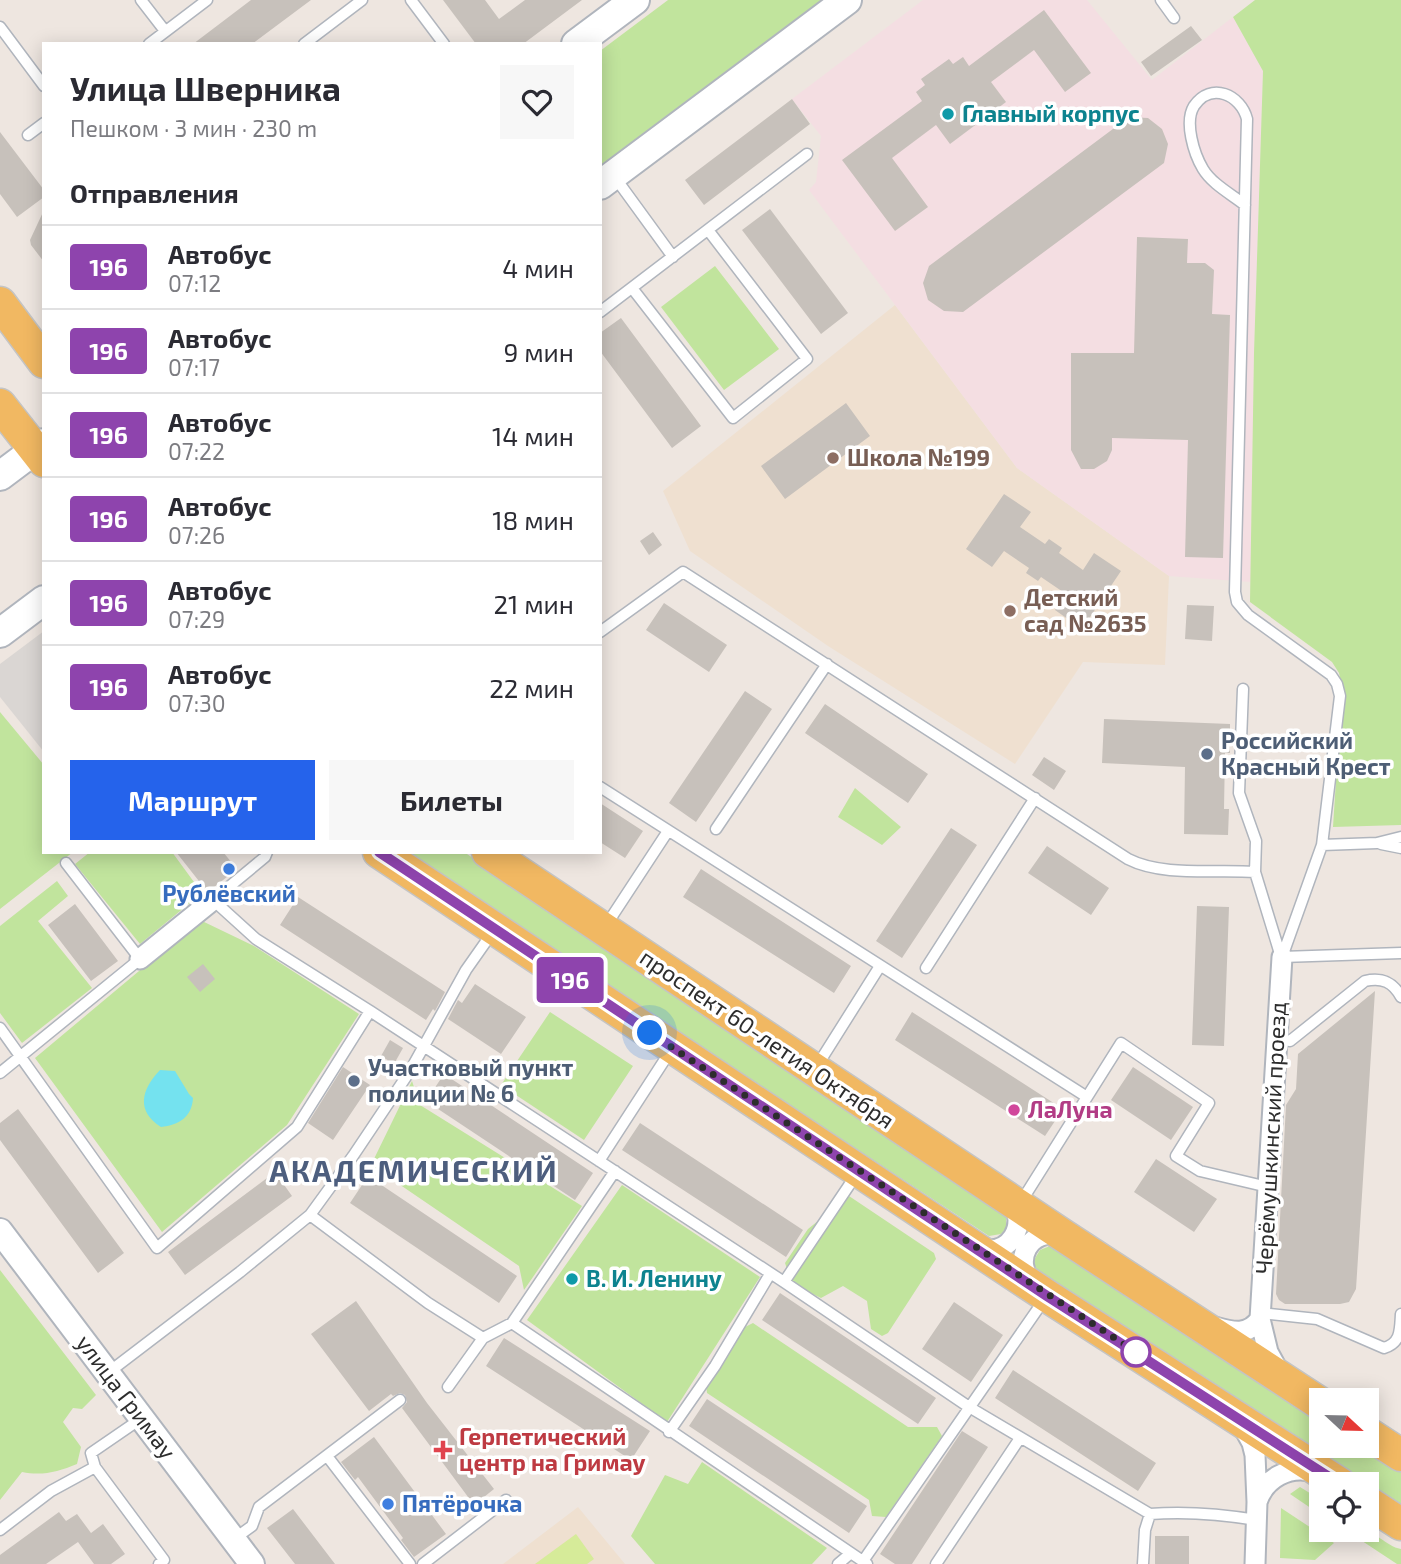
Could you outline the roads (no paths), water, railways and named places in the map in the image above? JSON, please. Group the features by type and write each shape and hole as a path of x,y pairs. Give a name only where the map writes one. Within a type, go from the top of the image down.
{"main road":[{"path":"579,42 635,0"},
{"path":"607,180 847,0"},
{"path":"0,303 42,359"},
{"path":"0,405 41,451 0,476"},
{"path":"0,633 42,602"},
{"path":"382,854 1041,1291 1321,1472"},
{"name":"проспект 60-летия Октября","path":"491,854 1309,1396"},
{"path":"1379,1441 1401,1455"},
{"path":"1379,1510 1401,1524"}],"street":[{"path":"140,959 213,900"},
{"name":"Черёмушкинский проезд","path":"1282,957 1284,1040 1268,1187 1260,1316 1268,1352 1288,1382"},
{"path":"979,1249 987,1251 1004,1247 1016,1234 1019,1217 1016,1203"},
{"name":"улица Гримау","path":"0,1231 252,1564"},
{"path":"1041,1291 1025,1275 1022,1261 1026,1247 1036,1237 1050,1233 1064,1236"},
{"path":"1198,1323 1244,1332 1250,1330 1260,1316"},
{"path":"1233,1414 1252,1443 1257,1511 1255,1564"},
{"path":"1257,1511 1261,1491 1268,1482 1293,1471 1311,1472"}],"lane":[{"path":"141,0 165,32"},
{"path":"152,42 207,0"},
{"path":"306,42 362,0"},
{"path":"411,0 442,42"},
{"path":"1161,0 1174,18"},
{"path":"0,27 42,83"},
{"path":"1245,205 1204,171 1196,155 1189,120 1194,106 1213,93 1228,94 1238,101 1247,119 1245,205 1235,592 1237,602 1248,615 1331,675 1340,696 1322,845 1282,957"},
{"path":"28,135 42,124"},
{"path":"602,310 807,154"},
{"path":"607,180 673,257"},
{"path":"632,288 733,418 807,359 708,230"},
{"path":"602,631 683,572 1142,866 1255,872"},
{"path":"716,829 827,664"},
{"path":"1243,689 1239,793 1256,841 1255,872 1282,957"},
{"path":"602,788 1087,1097"},
{"path":"926,968 1035,798"},
{"path":"603,930 668,831"},
{"path":"1322,845 1377,843 1401,837"},
{"path":"1377,843 1401,848"},
{"path":"267,854 213,900 256,939 425,1046 969,1407 1150,1514 1175,1512 1229,1515 1257,1511"},
{"path":"0,1073 140,959 66,863"},
{"path":"108,1373 310,1215 354,1156 425,1046 466,970 494,930"},
{"path":"1282,957 1401,953"},
{"path":"814,1070 880,966"},
{"path":"1284,1040 1365,981 1374,978 1385,980 1395,986 1401,998"},
{"path":"0,1028 157,1248 297,1127 370,1012"},
{"path":"1016,1203 1121,1043 1209,1103 1176,1156 1200,1171 1268,1187"},
{"path":"599,1161 673,1048"},
{"path":"448,1387 483,1338 512,1323 615,1171"},
{"path":"784,1282 859,1171"},
{"path":"310,1215 428,1303 483,1338"},
{"path":"669,1432 715,1366 770,1274"},
{"path":"512,1323 865,1563 969,1407 1041,1291"},
{"path":"1260,1316 1317,1319 1384,1348 1394,1346 1398,1341 1401,1314"},
{"path":"233,1539 252,1525 259,1507 400,1400"},
{"path":"142,1418 91,1453 95,1467 163,1563"},
{"path":"936,1564 1020,1438"},
{"path":"327,1456 410,1564"},
{"path":"0,1530 51,1491 95,1467"},
{"path":"423,1564 506,1500"},
{"path":"1143,1564 1145,1530 1150,1514"},
{"path":"838,1564 851,1553"}],"water":[{"path":"160,1070 175,1071 193,1098 190,1110 183,1119 161,1127 148,1114 144,1100 149,1085"}],"place":[{"name":"Главный корпус","path":"948,114"},
{"name":"Школа №199","path":"833,458"},
{"name":"Детский сад №2635","path":"1010,611"},
{"name":"Российский Красный Крест","path":"1207,754"},
{"name":"Рублёвский","path":"229,869"},
{"name":"Участковый пункт полиции № 6","path":"354,1081"},
{"name":"ЛаЛуна","path":"1014,1110"},
{"name":"В. И. Ленину","path":"572,1279"},
{"name":"Герпетический центр на Гримау","path":"443,1450"},
{"name":"Пятёрочка","path":"388,1504"}],"district":[{"name":"АКАДЕМИЧЕСКИЙ","path":"414,1172"}]}
